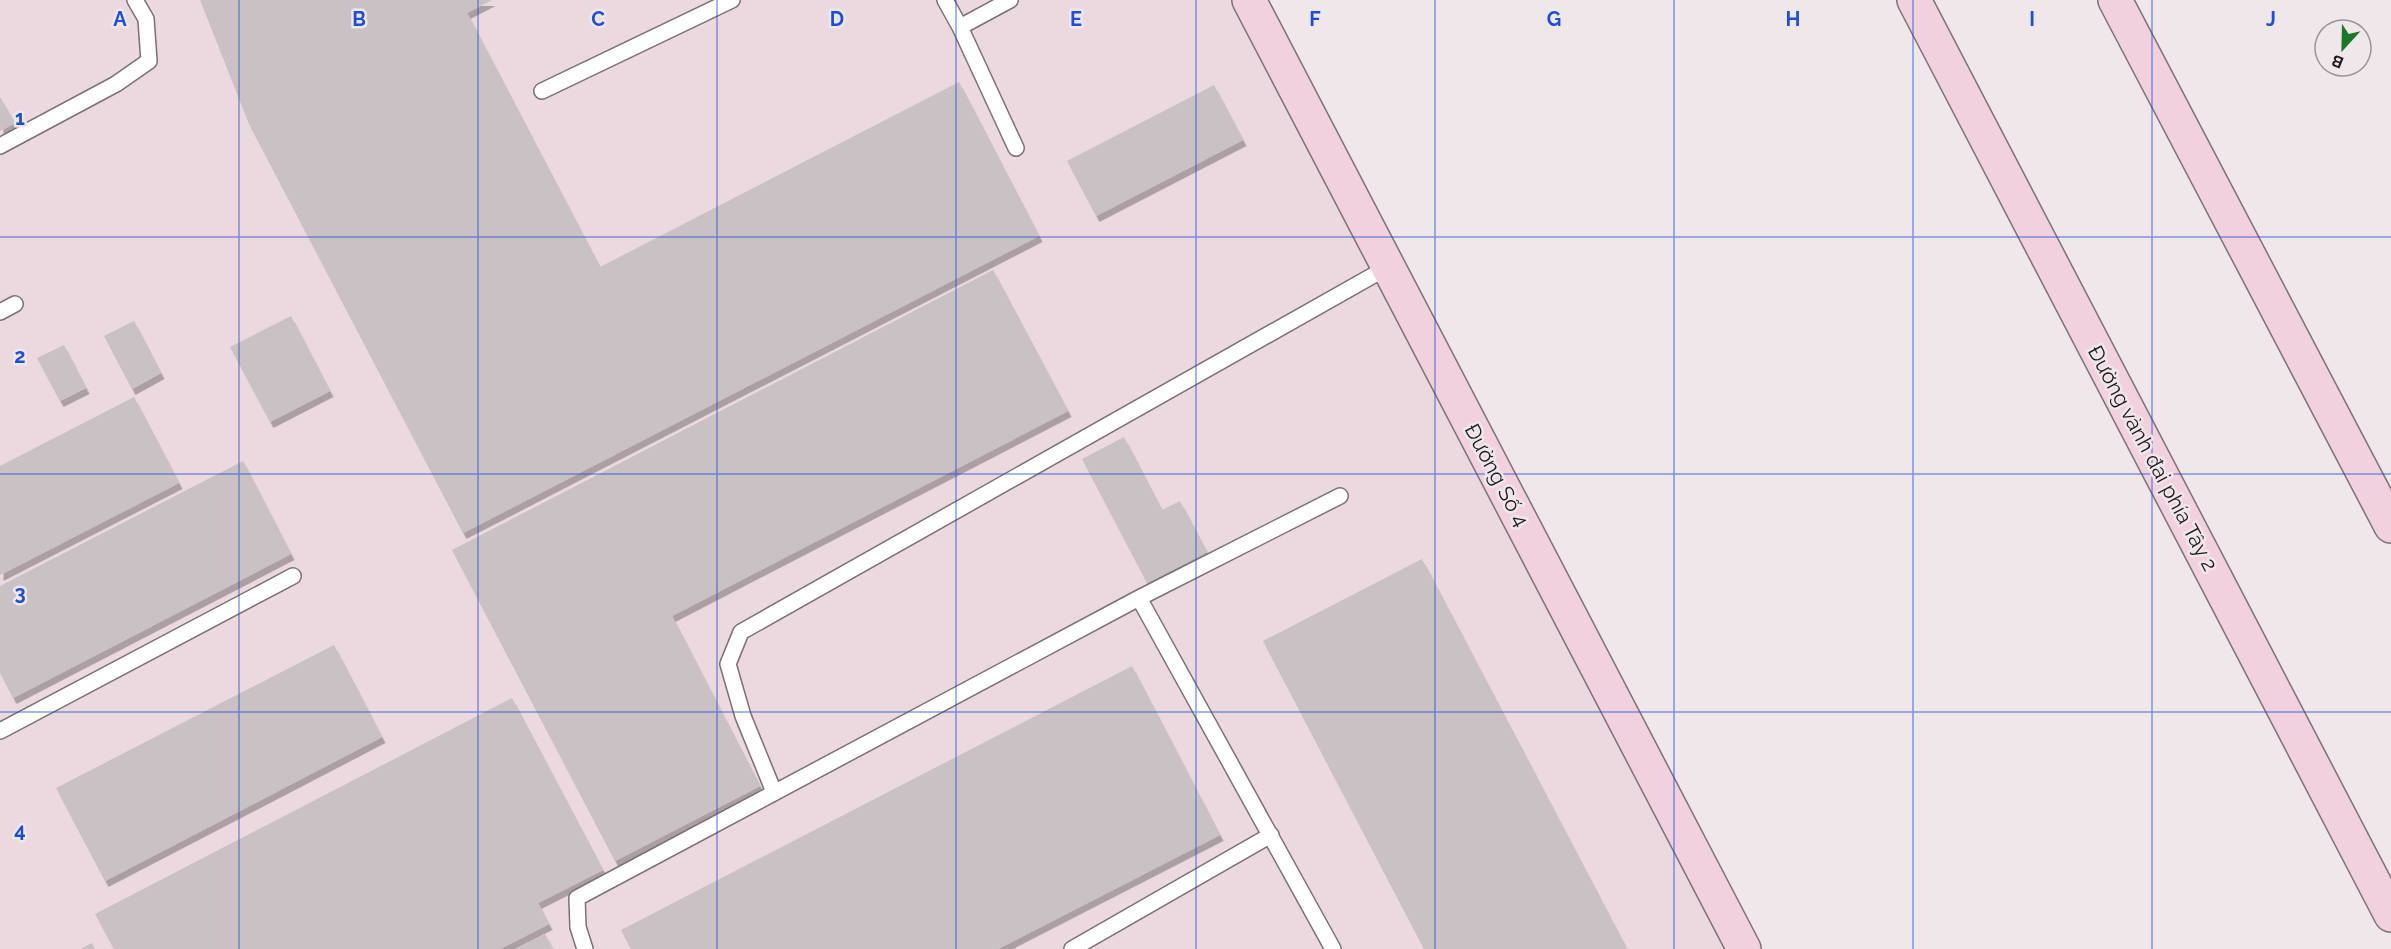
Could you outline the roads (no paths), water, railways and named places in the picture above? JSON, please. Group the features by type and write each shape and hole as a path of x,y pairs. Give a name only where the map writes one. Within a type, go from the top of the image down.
{"main road":[{"name":"Đường Số 4","path":"1249,0 1744,949"},
{"name":"Đường vành đai phía Tây 2","path":"1914,0 2391,915"},
{"path":"2115,0 2391,526"}],"lane":[{"path":"0,146 116,84 149,61 146,19 135,0"},
{"path":"542,91 732,0"},
{"path":"945,0 960,27 1016,148"},
{"path":"960,27 1010,0"},
{"path":"774,792 743,716 728,664 741,632 1388,267"},
{"path":"0,312 15,304"},
{"path":"585,949 578,927 577,898 1139,598 1340,496"},
{"path":"0,731 293,576"},
{"path":"1139,598 1332,949"},
{"path":"1072,949 1271,835"}]}
